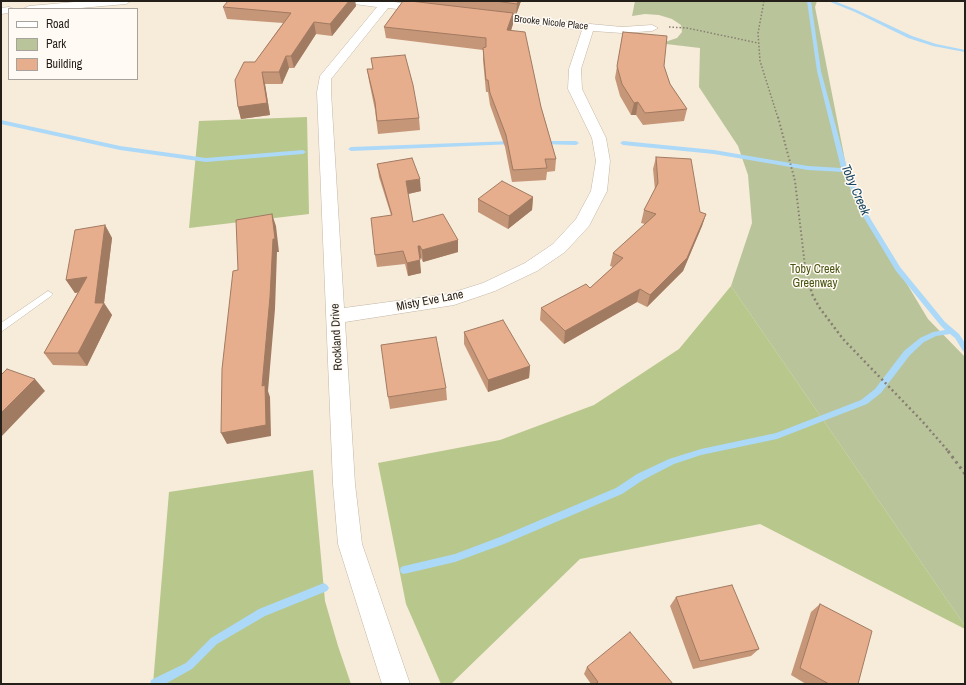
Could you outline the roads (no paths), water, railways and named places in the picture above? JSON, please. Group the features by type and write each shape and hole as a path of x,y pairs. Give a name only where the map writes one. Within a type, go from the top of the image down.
{"street":[{"path":"44,8 126,1"},
{"path":"354,1 435,10"},
{"name":"Rockland Drive","path":"385,4 325,79 344,484 350,544 396,684"},
{"name":"Brooke Nicole Place","path":"473,14 588,28 622,30 652,28"},
{"name":"Misty Eve Lane","path":"336,316 448,300 489,287 531,267 559,248 583,222 599,190 603,161 599,138 575,89 574,69 588,28"}],"lane":[{"path":"1,328 48,294"}],"waterway":[{"name":"Toby Creek","path":"809,1 819,71 845,170"},
{"path":"830,1 856,11 910,37 935,45 965,51"},
{"path":"1,122 120,148 206,160 303,152"},
{"path":"351,149 512,143"},
{"path":"543,143 576,143"},
{"path":"623,143 714,152 808,168 845,170"},
{"name":"Toby Creek","path":"845,170 867,218 898,269 943,324 957,336 965,349"},
{"path":"404,570 455,558 501,541 619,491 640,477 672,461 701,452 777,436 864,402 878,391 907,353 922,340 935,334 951,331"},
{"path":"155,684 189,666 214,641 262,612 324,588"}],"park label":[{"name":"Toby Creek Greenway","path":"815,277"}]}
